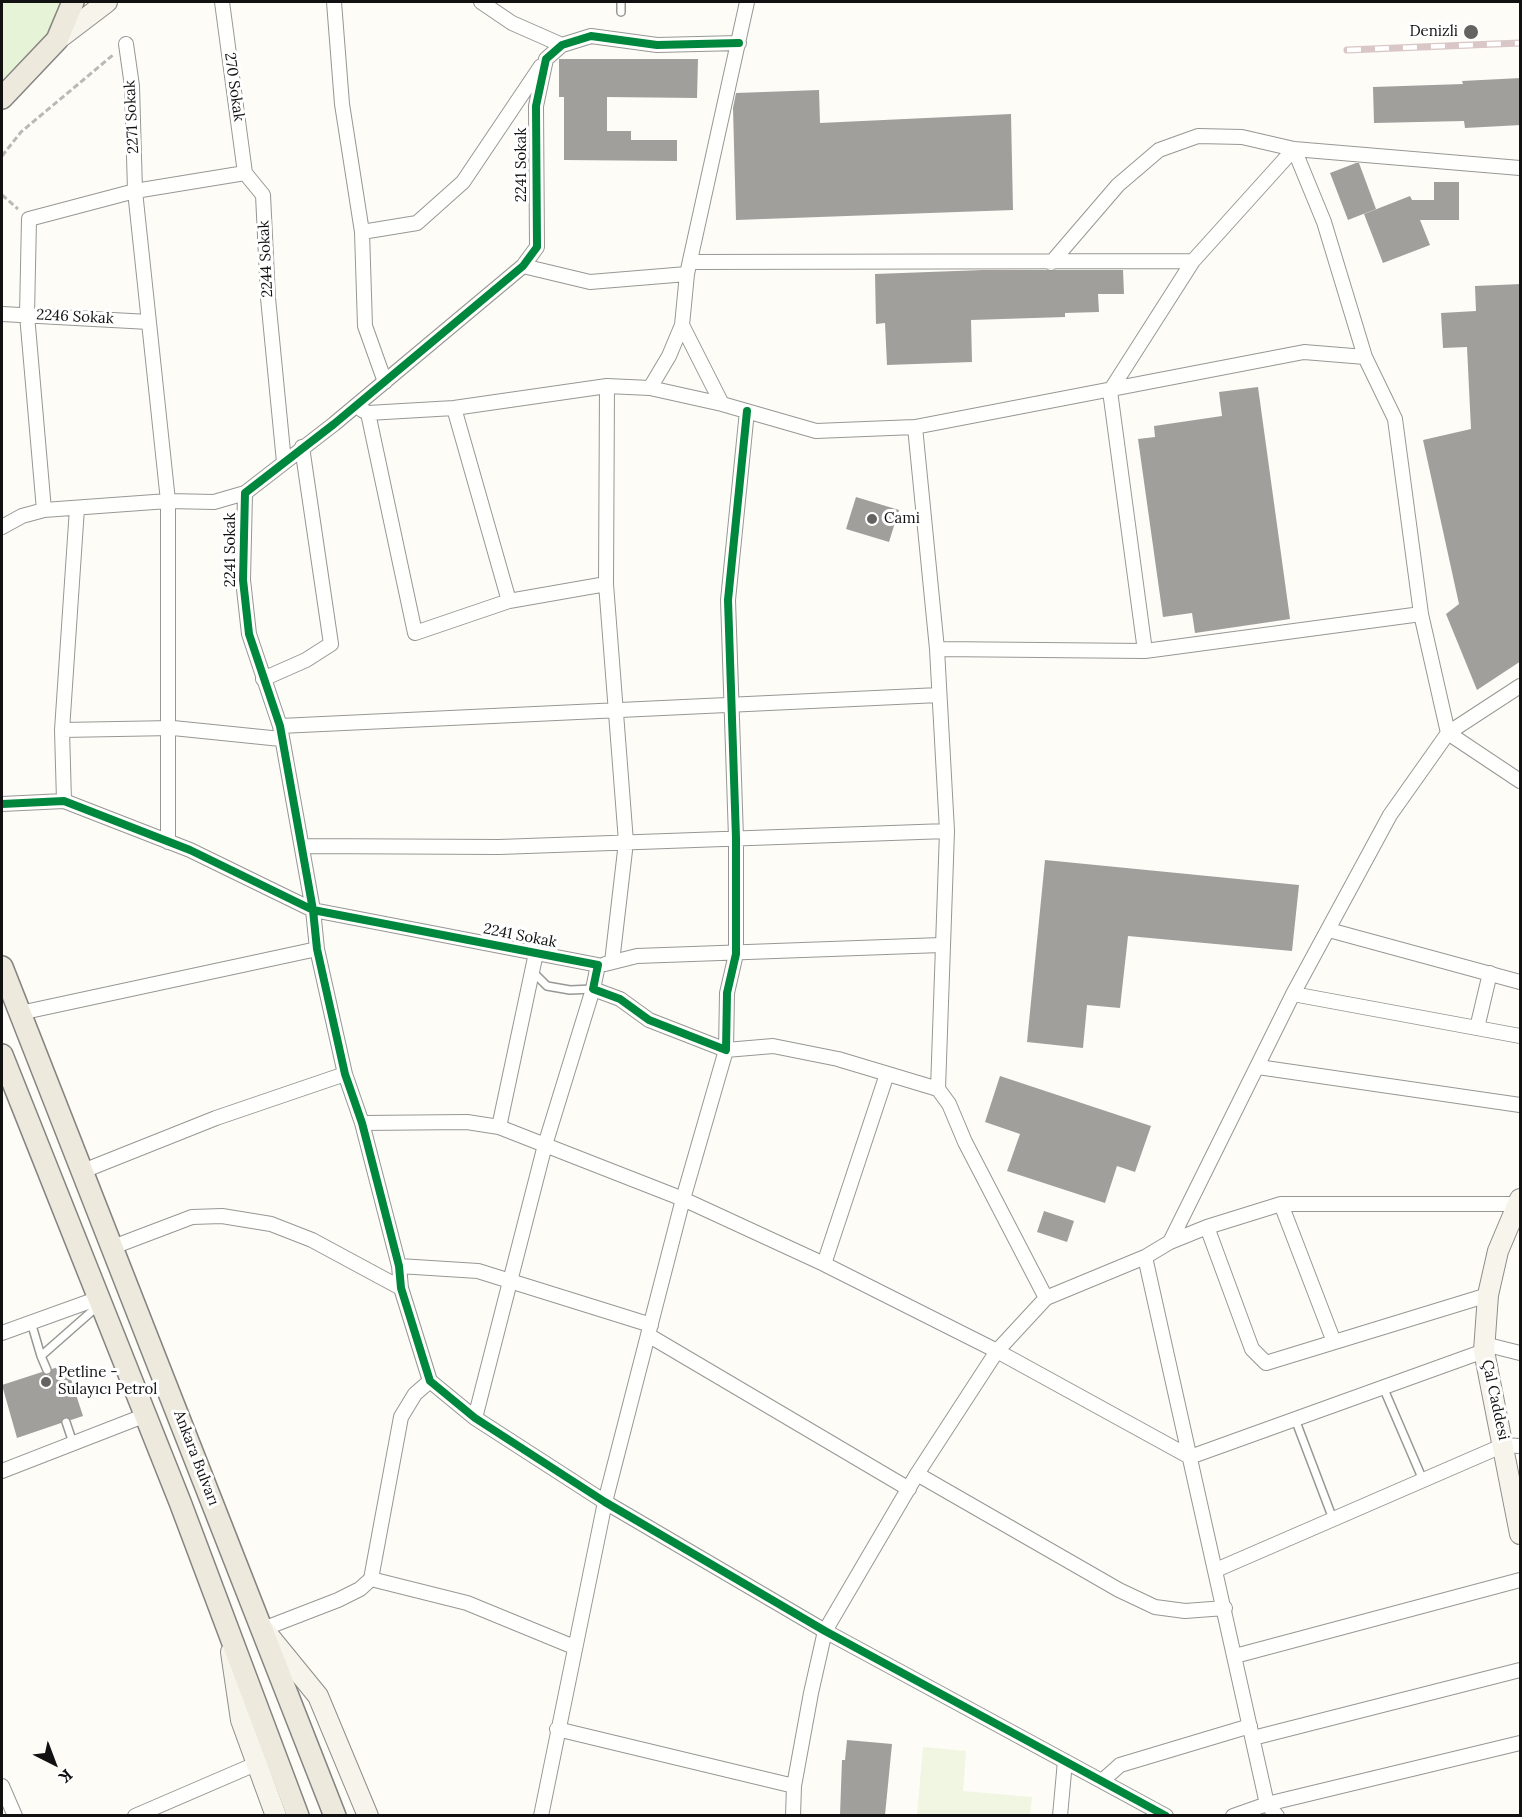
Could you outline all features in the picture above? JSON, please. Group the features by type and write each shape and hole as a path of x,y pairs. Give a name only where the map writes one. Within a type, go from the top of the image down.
{"main road":[{"path":"57,40 73,2"},
{"path":"2,98 57,40 107,2"},
{"name":"Ankara Bulvarı","path":"2,967 335,1815"},
{"name":"Ankara Bulvarı","path":"2,1054 146,1415 298,1815"},
{"name":"Çal Caddesi","path":"1518,1201 1498,1251 1488,1295 1484,1348 1512,1445 1521,1534"},
{"path":"263,1629 318,1696 368,1815"},
{"path":"229,1634 241,1720 276,1815"}],"street":[{"name":"270 Sokak","path":"222,2 245,173"},
{"path":"334,2 342,104 362,232 365,326 385,382"},
{"path":"481,2 512,23 562,45"},
{"path":"650,388 669,356 682,325 688,268 747,2"},
{"path":"362,232 417,223 463,182 546,59 562,45 591,36 657,45 739,43"},
{"name":"2271 Sokak","path":"126,44 132,86 135,191 168,501 166,728 168,842"},
{"name":"2241 Sokak","path":"2,527 22,516 44,510 168,501 214,502 245,493 302,447 362,410 385,382 523,266 537,247 536,106 546,59"},
{"path":"1051,263 1118,185 1159,150 1198,136 1242,137 1294,149 1521,168"},
{"path":"1145,651 1110,391 1192,261 1294,149"},
{"path":"1294,149 1324,222 1365,357 1395,419 1421,614 1448,733 1521,781"},
{"path":"44,510 27,315 29,219 135,191 245,173"},
{"name":"2244 Sokak","path":"245,173 263,195 268,298 284,462"},
{"path":"523,266 590,282 688,268 1192,261"},
{"name":"2246 Sokak","path":"2,314 148,322"},
{"path":"682,325 722,404"},
{"path":"606,584 509,601 415,633 362,410 454,408 607,386 650,388 722,404 816,431 915,427 1304,352 1365,357"},
{"path":"607,386 606,584 626,842 612,962"},
{"path":"454,408 509,601"},
{"path":"541,1815 605,1502 683,1199 726,1050 727,993 736,954 736,838 728,600 747,411"},
{"path":"915,427 937,649 946,831 938,1089"},
{"path":"263,679 306,660 331,644 302,447"},
{"name":"2241 Sokak","path":"245,493 243,580 249,634 280,732 304,846 313,910 598,965"},
{"path":"64,801 62,730 77,508"},
{"path":"937,649 1145,651 1421,614"},
{"path":"1170,1242 1293,994 1390,815 1448,733 1521,686"},
{"path":"62,730 166,728 280,732 616,711 939,695"},
{"path":"2,804 64,801 168,842 313,910 317,949 345,1074 362,1122 399,1266 401,1288 430,1381 475,1418 605,1502 825,1631 1166,1815"},
{"path":"304,846 499,846 946,831"},
{"path":"1329,930 1521,982"},
{"path":"475,1418 508,1282 545,1145 593,989 598,965 637,956 941,945"},
{"path":"20,1013 317,949"},
{"path":"499,1127 536,952"},
{"path":"1477,1028 1490,973"},
{"path":"593,989 620,999 649,1020 726,1050 773,1046 838,1059 938,1089 949,1104 965,1142 1046,1298"},
{"path":"1293,994 1521,1036"},
{"path":"1258,1067 1521,1105"},
{"path":"83,1172 216,1118 345,1074"},
{"path":"824,1264 887,1074"},
{"path":"362,1122 467,1122 499,1127 683,1199 824,1264 997,1351 1190,1457 1484,1348 1521,1353"},
{"path":"793,1815 794,1786 825,1631 917,1474 997,1351 1046,1298 1145,1257 1170,1242 1207,1227 1281,1204 1518,1201"},
{"path":"1281,1204 1334,1342"},
{"path":"113,1247 192,1217 222,1216 271,1224 312,1240 401,1288"},
{"path":"1207,1227 1252,1349 1266,1363 1488,1295"},
{"path":"1145,1257 1267,1804 1277,1815"},
{"path":"399,1266 478,1271 508,1282 573,1299 650,1330 909,1489"},
{"path":"2,1333 100,1301"},
{"path":"263,1629 338,1600 360,1589 371,1579 401,1417 415,1394 430,1381"},
{"path":"2,1470 146,1415"},
{"path":"1216,1570 1424,1480 1512,1445"},
{"path":"917,1474 1119,1590 1155,1607 1185,1611 1225,1608"},
{"path":"371,1579 466,1603 574,1647"},
{"path":"1235,1656 1521,1580"},
{"path":"1102,1781 1120,1765 1521,1670"},
{"path":"557,1729 794,1786"},
{"path":"1233,1815 1267,1804 1521,1743"},
{"path":"1060,1815 1065,1761"},
{"path":"135,1815 258,1763"},
{"path":"2,1786 15,1815"}],"lane":[{"path":"621,2 621,12"},
{"path":"532,971 547,986 570,990 593,989"},
{"path":"41,1356 100,1301"},
{"path":"31,1322 47,1370"},
{"path":"1383,1387 1424,1480"},
{"path":"1295,1419 1334,1519"},
{"path":"66,1422 73,1443"}],"path":[{"path":"2,156 21,132 126,44"},
{"path":"2,195 29,219"}],"green space":[{"path":"2,2 73,2 2,98"},
{"path":"923,1747 966,1751 963,1791 1032,1797 1030,1815 917,1815"}],"building":[{"path":"559,59 698,59 697,98 607,97 607,131 631,131 631,140 677,140 677,161 564,160 564,97 559,97"},
{"path":"1521,78 1521,125 1465,128 1464,121 1374,123 1373,87 1463,84 1462,81"},
{"path":"819,90 820,123 1011,114 1013,210 736,220 733,108 736,93"},
{"path":"1359,163 1376,209 1348,220 1330,173"},
{"path":"1434,182 1459,182 1459,220 1420,220 1430,245 1383,263 1364,214 1410,196 1412,200 1434,200"},
{"path":"983,270 1123,270 1124,294 1098,294 1099,312 1065,313 1065,317 971,320 972,362 887,365 885,323 876,324 875,274"},
{"path":"1521,284 1521,661 1477,690 1446,614 1459,604 1423,440 1471,429 1467,347 1443,348 1441,313 1476,311 1475,286"},
{"path":"1258,387 1290,619 1195,633 1192,613 1163,617 1138,439 1155,437 1154,426 1222,416 1219,392"},
{"name":"Cami","path":"856,497 899,510 889,542 846,529"},
{"path":"1045,860 1299,885 1292,951 1128,936 1120,1008 1087,1005 1083,1048 1027,1042"},
{"path":"1000,1076 1151,1126 1135,1172 1117,1166 1105,1203 1007,1171 1020,1134 985,1122"},
{"path":"1044,1211 1074,1221 1067,1242 1037,1232"},
{"path":"66,1364 83,1416 71,1420 65,1417 61,1423 17,1438 2,1385 42,1372 49,1375 52,1369"},
{"path":"847,1740 892,1744 885,1815 840,1815 842,1760 845,1760"}],"railway":[{"path":"1347,50 1520,43"}],"cycle path":[{"path":"739,43 657,45 591,36 562,45 546,59 536,106 537,247 523,266 334,424 245,493 243,580 249,634 280,726 313,910 598,965 593,989 620,999 649,1020 726,1050 727,993 736,954 736,838 728,600 747,411"},
{"path":"2,804 64,801 190,850 313,910 317,949 345,1074 362,1123 399,1266 401,1288 430,1381 475,1418 605,1502 825,1631 1166,1816"}],"place":[{"name":"Denizli","path":"1471,32"},
{"name":"Cami","path":"872,519"},
{"name":"Petline - Sulayıcı Petrol","path":"46,1382"}]}
